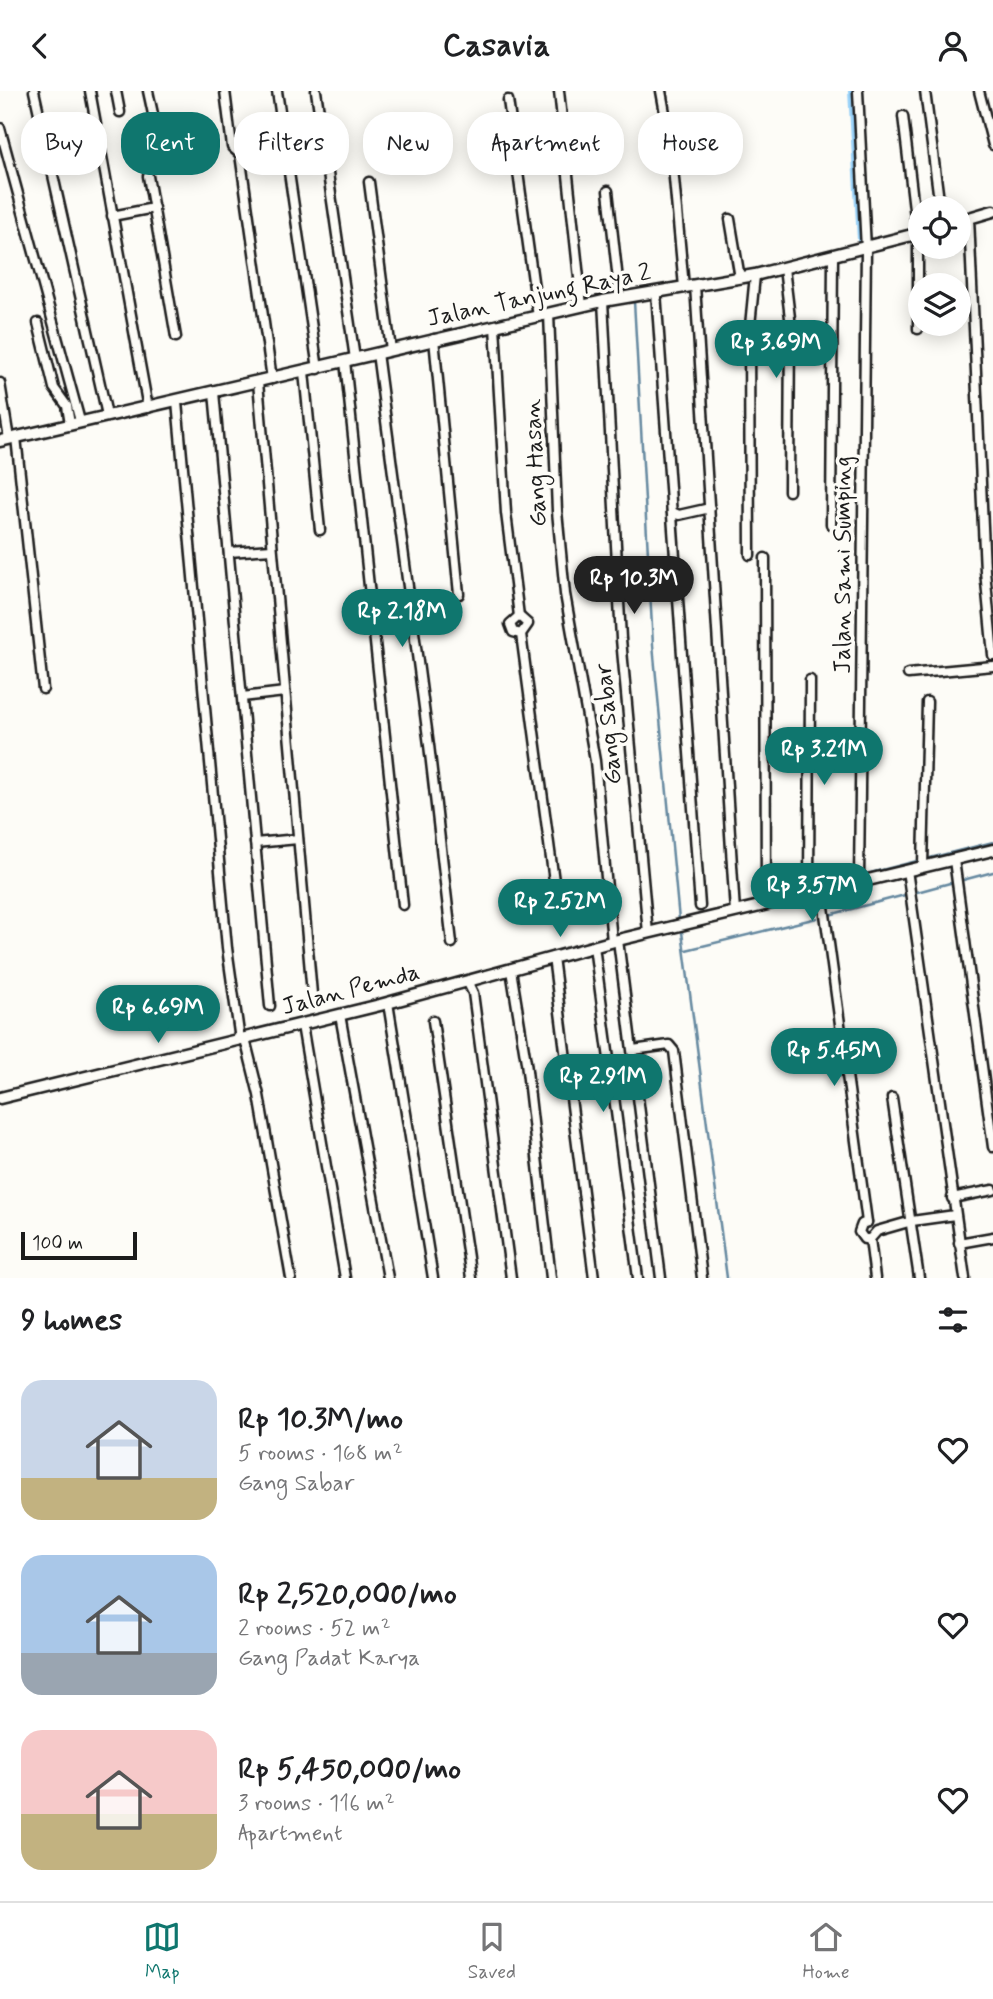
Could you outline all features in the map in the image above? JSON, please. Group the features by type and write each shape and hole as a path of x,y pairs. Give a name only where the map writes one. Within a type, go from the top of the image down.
{"street":[{"path":"34,91 107,415"},
{"path":"90,91 148,408"},
{"path":"116,91 120,113"},
{"path":"148,91 153,112"},
{"path":"225,91 232,147 240,154 272,379"},
{"path":"277,91 318,369"},
{"path":"316,91 350,360 403,905"},
{"path":"559,91 582,306"},
{"path":"661,91 690,286 710,508 735,912"},
{"name":"Jalan Sami Sumping","path":"858,91 866,249 859,881"},
{"path":"925,91 938,196"},
{"path":"979,91 993,145"},
{"path":"508,100 538,317"},
{"path":"903,116 913,196"},
{"path":"0,128 75,423"},
{"path":"148,176 176,337"},
{"path":"369,182 391,350"},
{"path":"608,191 620,298"},
{"path":"112,216 154,208"},
{"path":"971,218 993,211"},
{"path":"730,219 740,278"},
{"name":"Jalan Tanjung Raya 2","path":"8,439 603,301 755,275 866,249 908,236"},
{"path":"831,524 833,257"},
{"path":"966,259 985,571 993,655"},
{"path":"783,268 790,318 789,491"},
{"path":"750,555 749,336 755,275"},
{"path":"656,292 700,906"},
{"name":"Gang Sabar","path":"603,301 621,639 648,933"},
{"name":"Gang Hasan","path":"549,314 557,511 565,594 594,761 615,941 633,1050 661,1278"},
{"path":"38,323 54,388 75,423"},
{"path":"495,326 505,500 519,616 510,624 513,632 521,634 558,911"},
{"path":"434,339 459,594"},
{"path":"377,353 429,745 452,943"},
{"path":"304,372 320,530"},
{"path":"257,382 312,994"},
{"path":"0,383 43,689"},
{"path":"214,392 270,1006"},
{"path":"172,403 226,937 242,1040 259,1095 291,1278"},
{"path":"672,512 679,515 710,508"},
{"path":"229,552 272,549"},
{"path":"765,558 766,904"},
{"path":"908,674 993,666"},
{"path":"809,894 810,680"},
{"path":"242,697 285,692"},
{"path":"923,866 927,702"},
{"path":"255,843 298,839"},
{"path":"615,941 993,850"},
{"path":"954,860 993,1147"},
{"path":"907,870 965,1278"},
{"path":"822,892 867,1222"},
{"name":"Jalan Pemda","path":"0,1098 302,1025 615,941"},
{"path":"594,946 638,1278"},
{"path":"553,957 594,1278"},
{"path":"511,970 526,1062 551,1278"},
{"path":"467,981 473,993 511,1278"},
{"path":"388,1003 433,1278"},
{"path":"341,1015 388,1278"},
{"path":"433,1021 471,1278"},
{"path":"302,1025 345,1278"},
{"path":"633,1050 666,1045 674,1051 702,1278"},
{"path":"892,1098 919,1278"},
{"path":"953,1198 993,1190"},
{"path":"875,1278 870,1239 877,1231 912,1221 955,1215"},
{"path":"870,1239 864,1239 859,1232 862,1224 874,1224 877,1231"},
{"path":"959,1243 993,1237"}],"waterway":[{"path":"852,91 861,240"},
{"path":"634,301 653,645 679,920"},
{"path":"930,858 993,842"},
{"path":"866,874 917,861"},
{"path":"963,880 993,872"},
{"path":"816,886 853,877"},
{"path":"917,892 950,883"},
{"path":"772,897 803,889"},
{"path":"829,915 905,895"},
{"path":"686,950 817,918"},
{"path":"682,932 727,1278"}]}
